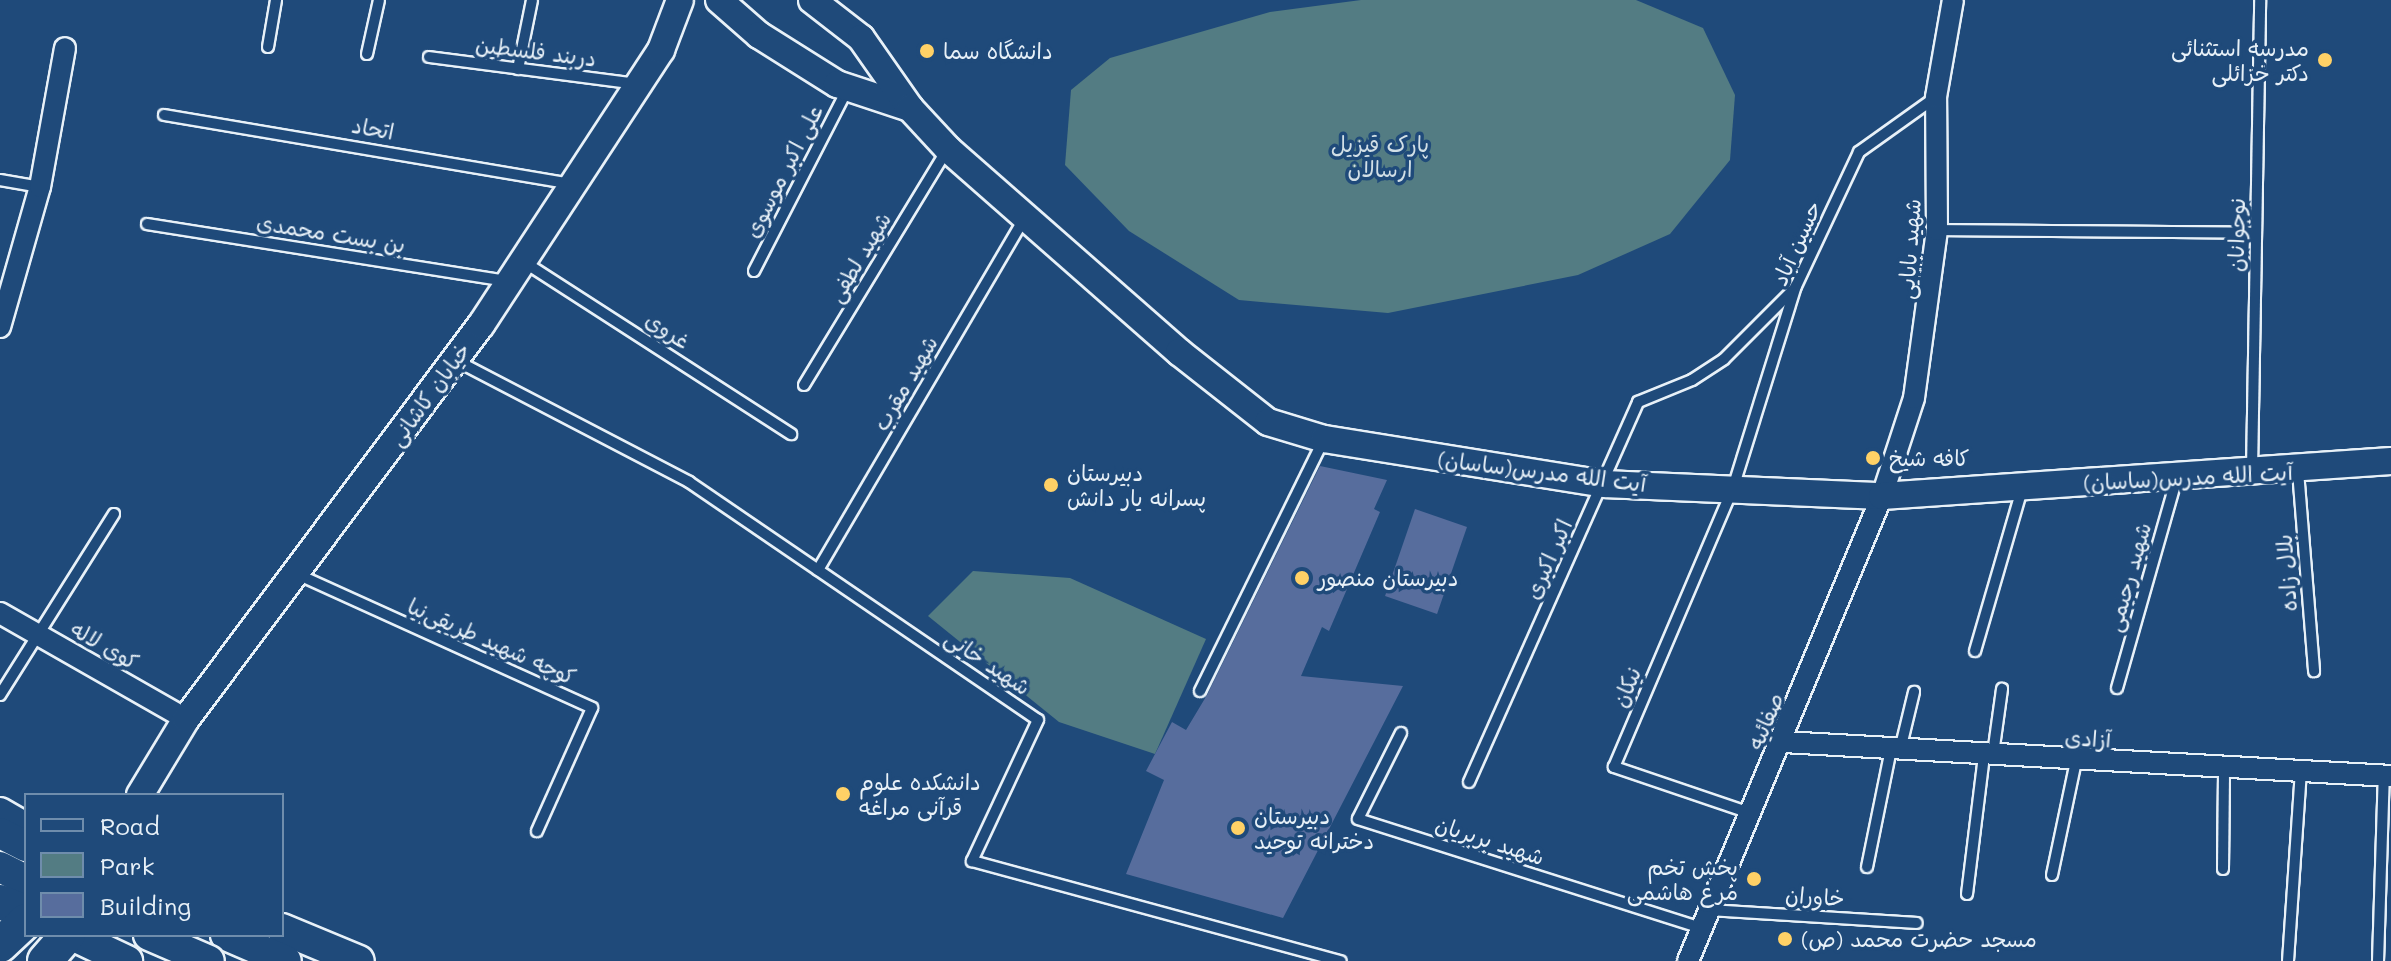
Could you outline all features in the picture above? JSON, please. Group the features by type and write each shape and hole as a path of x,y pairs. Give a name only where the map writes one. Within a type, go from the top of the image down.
{"main road":[{"path":"0,833 24,845"},
{"path":"0,867 24,879"},
{"path":"0,902 24,911"},
{"path":"0,945 24,923"},
{"path":"284,930 359,961"},
{"path":"45,961 68,937"},
{"path":"74,937 127,961"},
{"path":"154,937 209,961"},
{"path":"199,961 198,953 210,937"},
{"path":"231,937 286,961"}],"street":[{"name":"خیابان کاشانی","path":"145,783 186,719 455,360 516,271 661,50 680,0"},
{"path":"719,0 759,35 848,89 910,108"},
{"name":"آیت الله مدرس(ساسان)","path":"812,0 861,38 910,108 948,149 1179,352 1268,422 1324,439 1604,484 1882,496 2298,471 2391,461"},
{"name":"شهید بابایی","path":"1882,496 1919,370 1937,230 1936,97 1953,0"},
{"path":"0,327 40,187 65,48"},
{"name":"صفائیه","path":"1688,961 1783,742 1882,496"},
{"name":"کوی لاله","path":"0,613 186,719"},
{"name":"آزادی","path":"1783,742 2076,761 2387,775"},
{"path":"0,811 24,825"}],"lane":[{"path":"268,47 276,0"},
{"path":"367,54 379,0"},
{"path":"518,69 532,0"},
{"name":"نوجوانان","path":"2252,472 2260,0"},
{"name":"دربند فلسطین","path":"429,57 638,84"},
{"name":"علی اکبر موسوی","path":"754,271 848,89"},
{"name":"حسین آباد","path":"1733,488 1796,286 1859,152 1936,97"},
{"name":"اتحاد","path":"164,115 574,185"},
{"name":"شهید لطفی","path":"804,385 948,149"},
{"path":"0,180 40,187"},
{"name":"شهید مقرب","path":"818,570 1026,216"},
{"name":"بن بست محمدی","path":"147,224 516,271"},
{"path":"1937,230 2256,233"},
{"name":"غروی","path":"516,271 791,434"},
{"name":"اکبر اکبری","path":"1469,782 1638,402 1692,380 1724,359 1796,286"},
{"name":"شهید خانی","path":"455,360 689,482 1038,720 972,861 1341,961"},
{"path":"1200,691 1324,439"},
{"name":"بلال زاده","path":"2298,471 2314,671"},
{"name":"شهید رحیمی","path":"2117,688 2177,477"},
{"path":"1975,651 2023,487"},
{"name":"نیکان","path":"1733,488 1614,767 1752,814"},
{"path":"0,695 114,514"},
{"name":"کوچه شهید طریقی‌نیا","path":"297,574 592,708 537,831"},
{"path":"1967,894 1988,756 2002,689"},
{"path":"1867,867 1895,750 1914,692"},
{"name":"شهید بربریان","path":"1401,733 1358,819 1706,919"},
{"path":"2052,875 2076,761"},
{"path":"2223,869 2224,768"},
{"path":"2288,961 2301,772"},
{"path":"2378,961 2387,775"},
{"name":"خاوران","path":"1706,919 1917,923"}],"green space":[{"name":"پارک قیزیل ارسالان","path":"1361,0 1636,0 1703,28 1735,95 1730,160 1670,234 1578,275 1388,313 1239,300 1129,231 1065,165 1071,90 1110,58 1270,12"},
{"path":"973,571 1070,578 1206,639 1155,754 1059,722 928,616"}],"building":[{"path":"1320,466 1387,480 1374,509 1380,512 1329,631 1322,627 1301,676 1403,686 1283,918 1126,874 1164,780 1146,771 1172,722 1186,730 1207,695"},
{"path":"1415,509 1467,527 1437,614 1385,596"}],"place":[{"name":"دانشگاه سما","path":"927,51"},
{"name":"مدرسه استثنائی دکتر خزائلی","path":"2325,60"},
{"name":"کافه شیخ","path":"1873,458"},
{"name":"دبیرستان پسرانه یار دانش","path":"1051,485"},
{"name":"دبیرستان منصور","path":"1302,578"},
{"name":"دانشکده علوم قرآنی مراغه","path":"843,794"},
{"name":"دبیرستان دخترانه توحید","path":"1238,828"},
{"name":"پخش تخم مرغ هاشمی","path":"1754,879"},
{"name":"مسجد حضرت محمد (ص)","path":"1785,939"}]}
